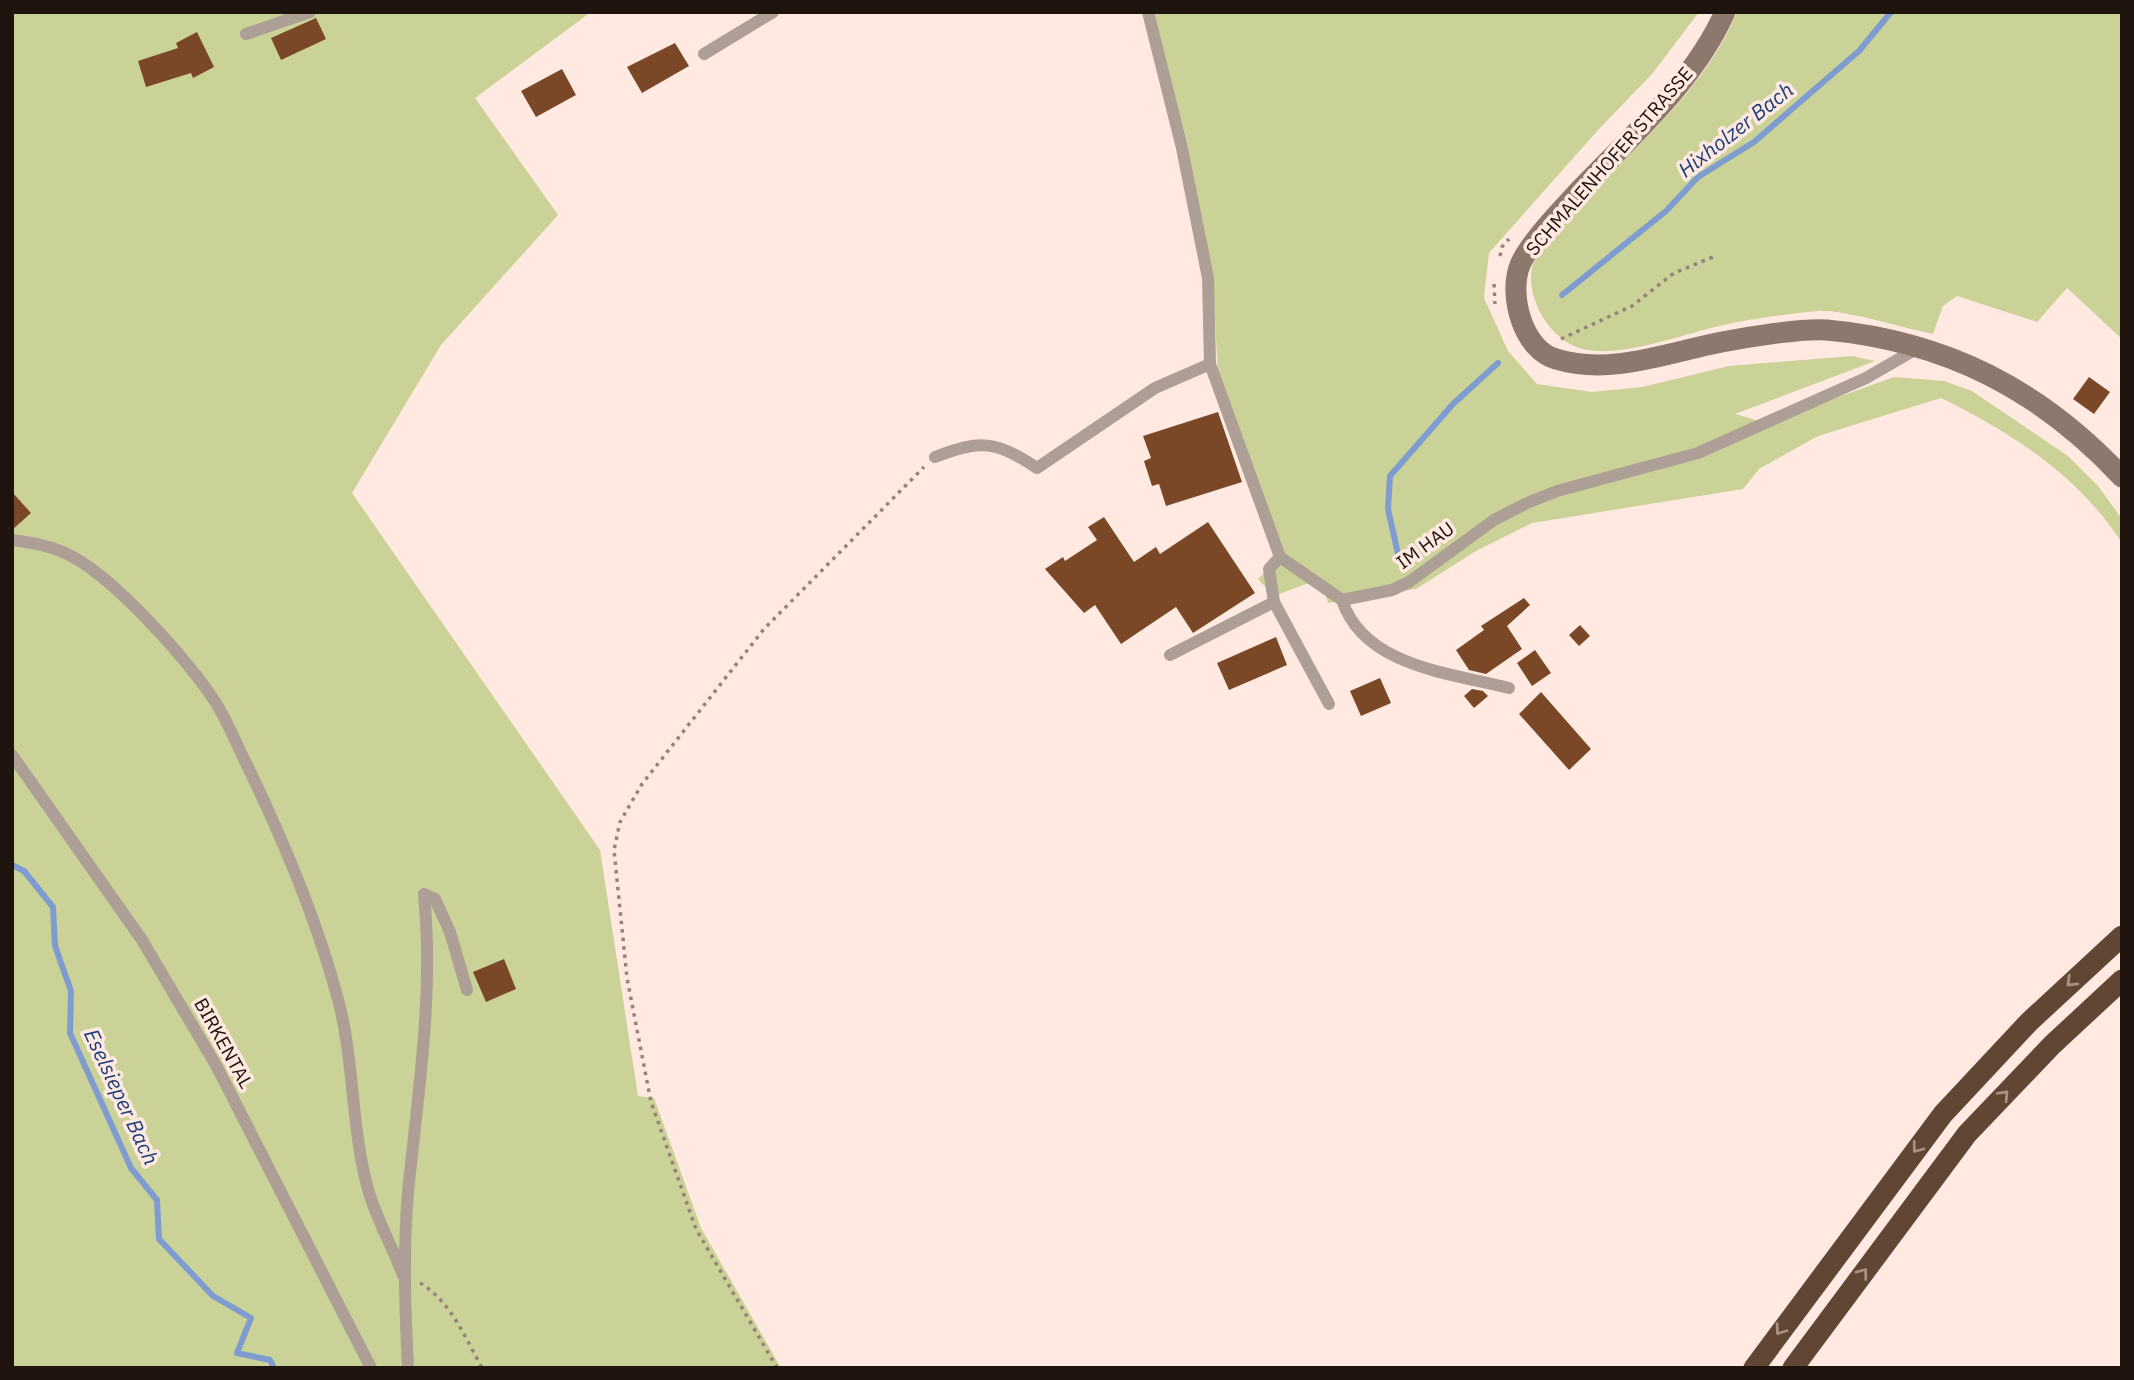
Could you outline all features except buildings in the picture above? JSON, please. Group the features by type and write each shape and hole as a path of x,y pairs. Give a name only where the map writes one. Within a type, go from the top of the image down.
{"highway":[{"path":"1754,1368 1943,1114 2029,1022 2122,936"},
{"path":"1793,1368 1967,1134 2052,1045 2122,979"}],"main road":[{"name":"SCHMALENHOFER STRASSE","path":"1541,349 1529,336 1514,294 1520,265 1557,215 1674,90 1716,31 1725,12"},
{"path":"1541,349 1554,359 1590,365 1638,361 1724,341 1825,330 1920,347 1978,368 2027,395 2087,440 2122,477"}],"lane":[{"path":"246,34 310,12"},
{"path":"704,54 773,12"},
{"path":"1148,12 1182,148 1208,278 1210,364 1280,557 1342,600 1347,614 1360,632 1381,649 1442,672 1510,688"},
{"name":"IM HAU","path":"1342,600 1392,590 1409,582 1486,525 1528,503 1558,491 1698,453 1866,378 1920,347"},
{"path":"935,457 967,444 988,445 1014,453 1037,468 1155,388 1210,364"},
{"path":"12,540 43,544 75,558 121,595 160,634 214,700 277,825 314,922 339,1002 351,1059 358,1126 370,1196 403,1275"},
{"path":"1280,557 1269,569 1274,602 1329,704"},
{"path":"1170,655 1274,602"},
{"name":"BIRKENTAL","path":"12,755 142,940 217,1067 371,1368"},
{"path":"408,1368 403,1275 427,1014 429,963 424,894 435,899 450,932 467,990"}],"path":[{"path":"1500,259 1502,247 1510,238"},
{"path":"1541,349 1632,306 1674,273 1713,257"},
{"path":"1495,282 1493,293 1497,314"},
{"path":"777,1368 696,1229 651,1102 627,978 614,850 620,822 642,784 764,629 935,457"},
{"path":"403,1275 429,1288 458,1322 482,1368"}],"green space":[{"path":"12,12 591,12 475,98 558,215 441,345 352,493 600,850 638,1096 654,1098 701,1228 781,1368 12,1368"},
{"path":"1158,12 1699,12 1652,74 1599,129 1489,253 1484,298 1508,351 1537,384 1592,392 1642,387 1729,366 1852,356 1875,361 1735,414 1766,423 1894,377 1944,381 1972,391 2068,456 2098,486 2122,519 2122,543 2085,497 2042,458 1993,426 1941,398 1818,436 1759,469 1743,489 1532,523 1476,551 1416,589 1328,603 1322,578 1274,596 1258,579 1280,556 1218,376 1213,279 1188,146 1152,15"},
{"path":"1737,12 2122,12 2122,339 2067,288 2037,322 1957,296 1943,306 1933,334 1858,316 1818,311 1731,323 1648,345 1611,351 1579,348 1558,336 1536,304 1531,279 1535,260 1568,218 1653,131 1692,86 1725,38"}],"waterway":[{"name":"Hixholzer Bach","path":"1562,295 1666,211 1698,177 1754,142 1859,51 1891,12"},
{"name":"Hixholzer Bach","path":"1398,554 1388,509 1390,476 1453,404 1498,363"},
{"name":"Eselsieper Bach","path":"12,865 24,871 53,907 55,946 71,991 70,1033 131,1168 157,1200 159,1239 213,1296 251,1318 237,1353 270,1360 274,1368"}]}
